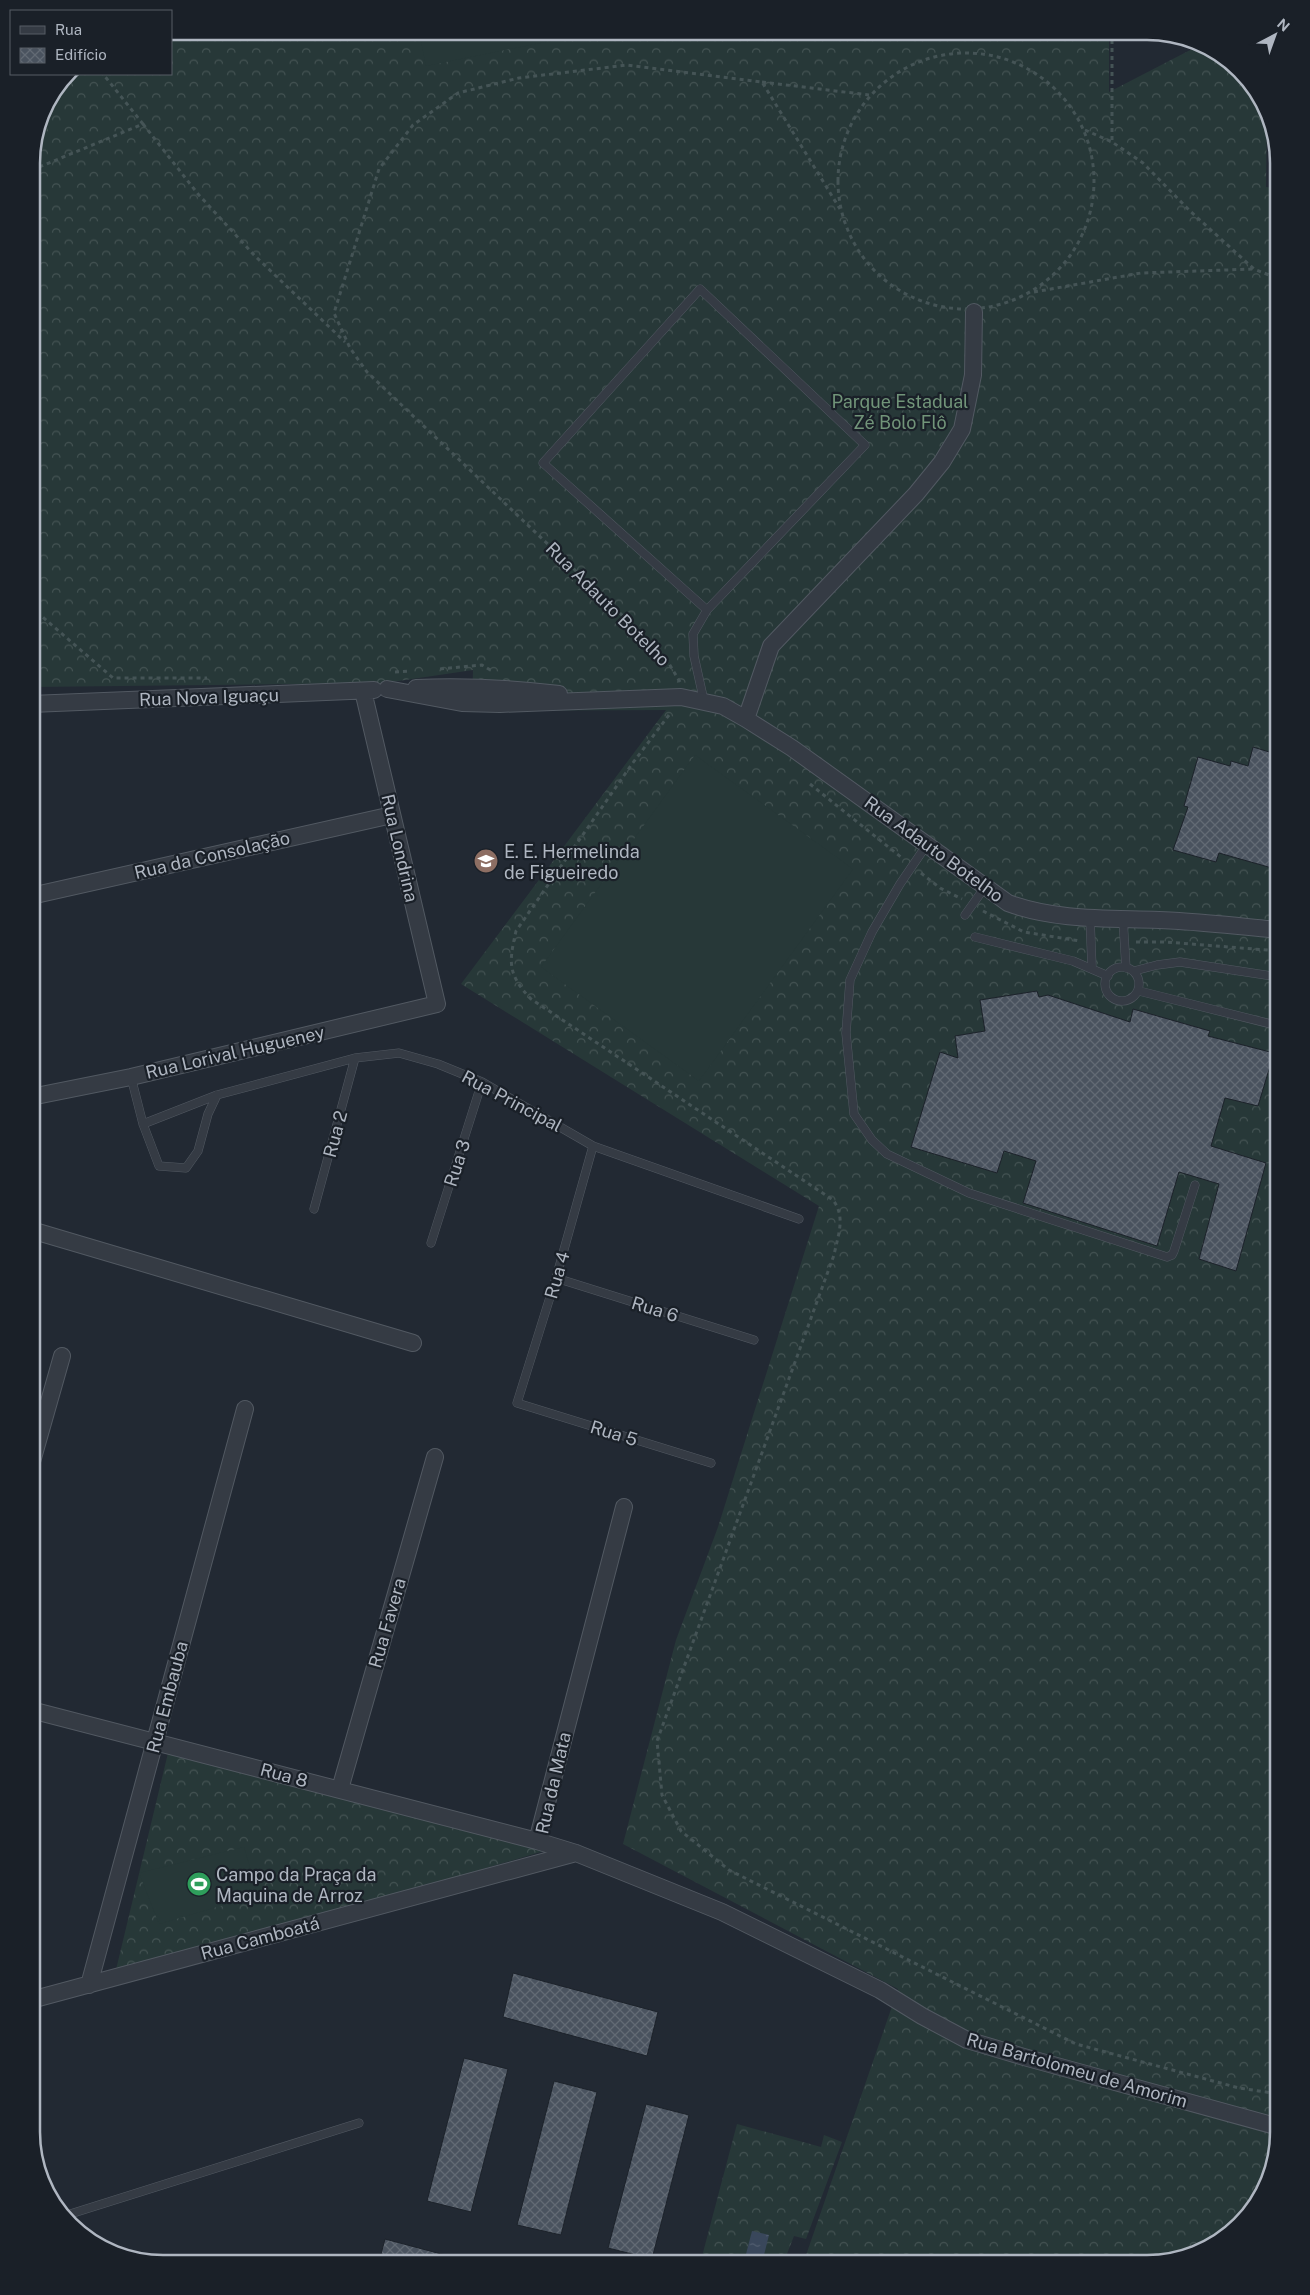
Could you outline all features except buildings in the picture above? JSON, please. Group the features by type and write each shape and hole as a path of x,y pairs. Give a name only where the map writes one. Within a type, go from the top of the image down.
{"street":[{"path":"746,719 771,646 916,494 942,462 962,429 973,375 974,312"},
{"name":"Rua Nova Iguaçu","path":"40,704 387,689 462,703 500,704 681,697"},
{"name":"Rua Londrina","path":"363,691 437,1004"},
{"name":"Rua Adauto Botelho","path":"681,697 723,706 746,719 792,748 928,843 1008,903 1040,912 1090,917 1179,921 1270,929"},
{"name":"Rua da Consolação","path":"40,894 392,814"},
{"name":"Rua Lorival Hugueney","path":"40,1095 131,1077 437,1004"},
{"path":"40,1233 413,1343"},
{"path":"40,1433 62,1356"},
{"name":"Rua Embauba","path":"89,1985 245,1409"},
{"name":"Rua Favera","path":"340,1789 435,1456"},
{"name":"Rua da Mata","path":"624,1507 537,1841 576,1853 713,1908 776,1938"},
{"name":"Rua 8","path":"40,1712 537,1841"},
{"name":"Rua Camboatá","path":"40,1998 576,1853"},
{"name":"Rua Bartolomeu de Amorim","path":"776,1938 880,1990 922,2016 967,2040 1024,2058 1270,2125"}],"lane":[{"path":"704,701 694,656 693,634 707,610 865,445 700,289 543,462 707,610"},
{"path":"928,843 900,884 872,932 850,980 846,1033 854,1114 872,1140 888,1154 969,1193 1167,1257 1172,1255 1174,1251 1195,1185"},
{"path":"965,915 985,887"},
{"path":"1090,917 1092,968"},
{"path":"1123,919 1130,970 1140,983 1139,991 1134,998 1126,1002 1118,1002 1110,996 1105,988 1108,976 1112,970 1121,967 1130,970 1180,962 1270,976"},
{"path":"975,937 1073,961 1108,976"},
{"path":"1139,991 1270,1024"},
{"name":"Rua Principal","path":"143,1124 217,1095 355,1058 399,1053 438,1064 482,1082 593,1146 799,1219"},
{"name":"Rua 2","path":"314,1210 355,1058"},
{"path":"131,1077 143,1124 159,1166 186,1168 198,1151 208,1114 217,1095"},
{"name":"Rua 3","path":"431,1244 482,1082"},
{"name":"Rua 4","path":"517,1403 556,1278 593,1146"},
{"name":"Rua 6","path":"556,1278 754,1340"},
{"name":"Rua 5","path":"517,1403 711,1463"},
{"path":"72,2214 359,2123"}],"path":[{"path":"1112,40 1112,142"},
{"path":"840,209 838,168 847,129 869,95 902,68 943,54 986,53 1027,67 1061,94 1085,130 1094,166 1094,203 1083,238 1062,268 1033,292"},
{"name":"Rua Adauto Botelho","path":"681,697 680,681 668,662 610,603 367,372 348,344 334,313 379,169 413,125 458,93 519,78 627,65 762,82"},
{"path":"104,75 198,194 255,256 348,344"},
{"path":"762,82 840,209 856,246 881,278 916,299 974,312 996,307 1033,292 1141,273 1254,269"},
{"path":"762,82 869,95"},
{"path":"40,167 143,124"},
{"path":"1085,130 1112,142 1143,163 1190,211 1254,269 1270,275"},
{"path":"681,697 516,931 509,960 519,987 531,999 833,1200 839,1208 842,1218 834,1255 657,1741 662,1795 681,1831 729,1870 1076,2044 1239,2088 1270,2093"}],"green space":[{"name":"Parque Estadual Zé Bolo Flô","path":"172,40 1109,40 1109,92 1192,49 1215,61 1228,71 1249,95 1257,109 1267,135 1266,187 1270,187 1270,2132 1266,2164 1254,2194 1234,2219 1215,2234 1194,2246 1179,2251 1147,2255 806,2255 898,1989 623,1844 676,1640 718,1527 819,1206 461,984 666,710 472,711 473,670 385,683 40,687 40,155 44,131 56,101 77,75 172,75"},
{"path":"421,40 555,40 426,66"},
{"path":"695,755 853,869 699,1081 541,967"},
{"path":"168,1753 544,1851 114,1978"},
{"name":"Campo da Praça da Maquina de Arroz","path":"244,1847 258,1895 159,1924 139,1873"},
{"path":"737,2124 821,2147 824,2135 842,2142 806,2239 794,2236 787,2255 702,2255"}],"water":[{"path":"752,2231 769,2235 764,2255 746,2255"}],"place":[{"name":"E. E. Hermelinda de Figueiredo","path":"486,861"},
{"name":"Campo da Praça da Maquina de Arroz","path":"199,1884"}]}
